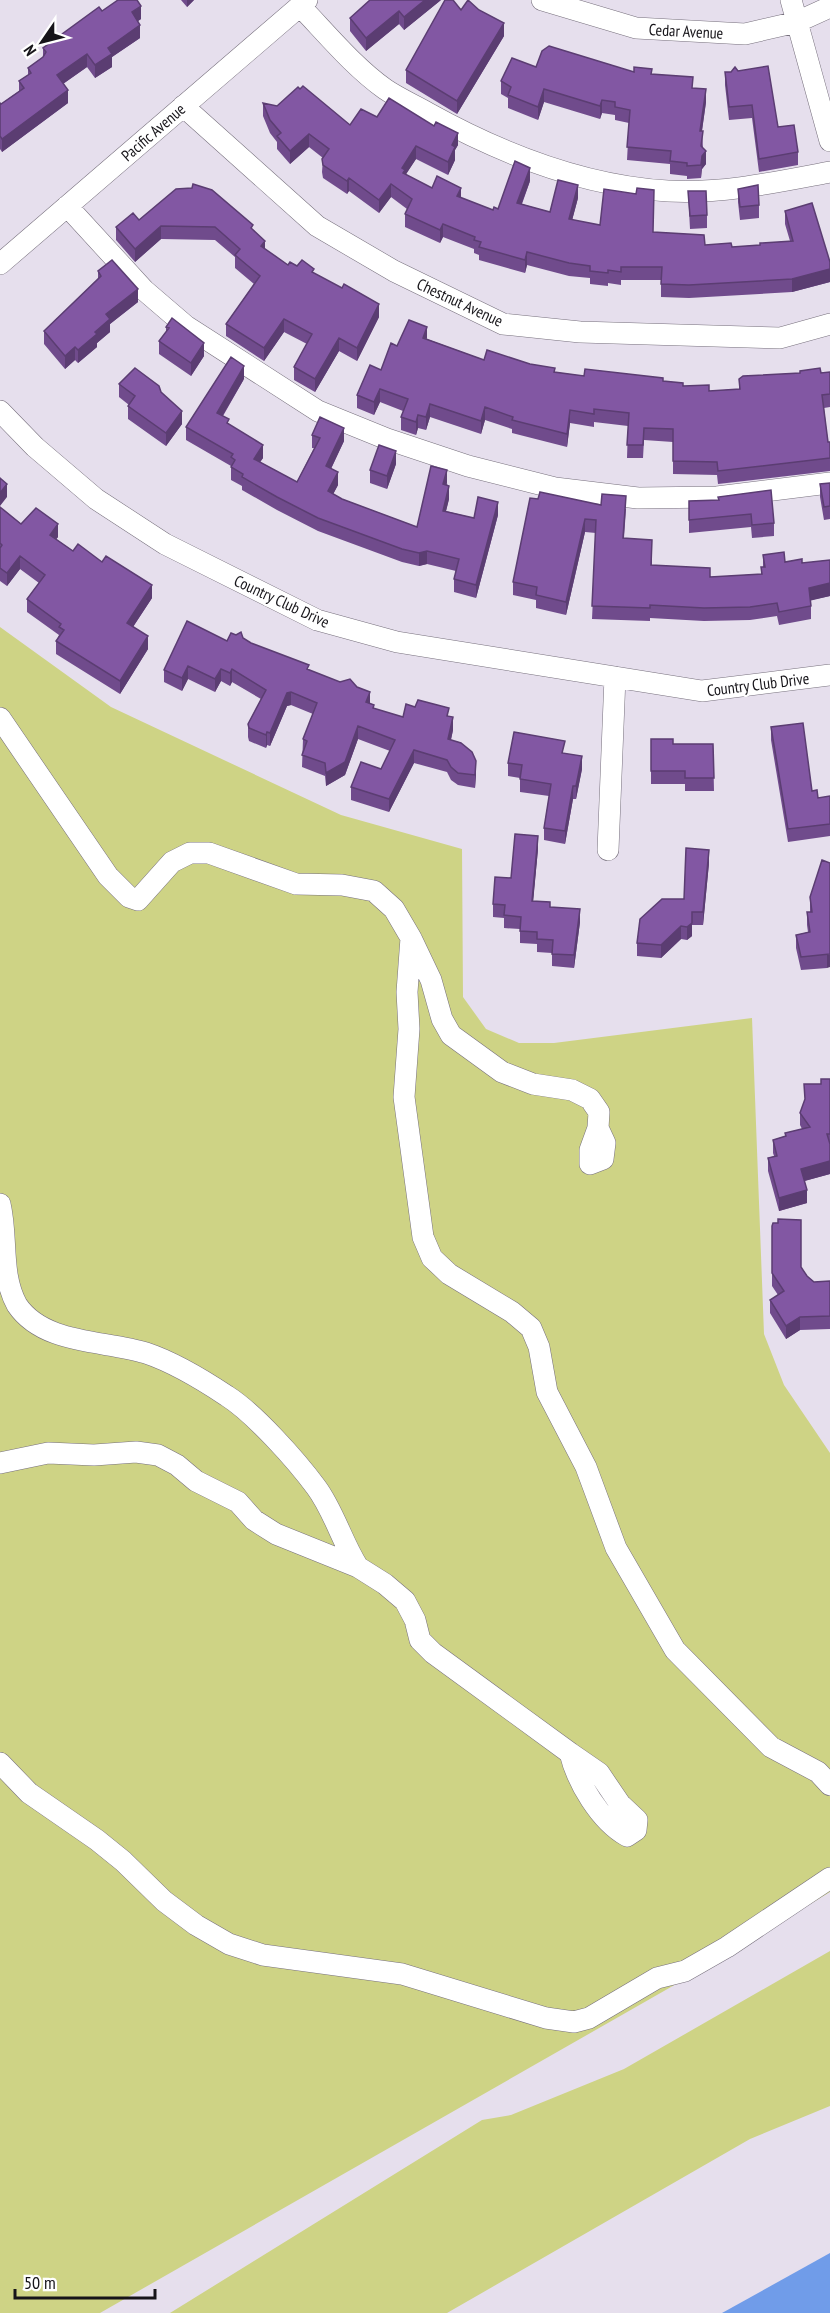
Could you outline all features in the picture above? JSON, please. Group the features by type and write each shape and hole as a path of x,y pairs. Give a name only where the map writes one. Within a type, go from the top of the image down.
{"street":[{"name":"Cedar Avenue","path":"542,0 636,28 745,34 797,22 830,7"},
{"path":"791,0 830,141"},
{"path":"304,3 347,56 385,89 506,153 619,186 669,191 737,189 830,172"},
{"name":"Pacific Avenue","path":"0,264 304,3"},
{"name":"Chestnut Avenue","path":"183,106 317,226 404,276 503,324 580,332 780,338 830,324"},
{"path":"67,206 144,290 186,326 318,411 387,439 468,466 555,488 638,498 717,497 830,483"},
{"name":"Country Club Drive","path":"0,411 35,447 96,499 165,544 317,620 397,642 702,691 830,675"},
{"path":"608,850 615,677"},
{"path":"0,718 108,876 129,897 138,900 172,862 190,853 209,853 296,884 342,885 374,891 394,909 411,938 431,980 442,1019 451,1035 502,1072 533,1084 572,1090 590,1099 599,1112 598,1128"},
{"path":"411,938 406,992 409,1029 404,1097 423,1237 432,1258 449,1274 512,1312 531,1328 539,1347 547,1392 586,1467 616,1548 659,1628 675,1650 771,1747 818,1772 830,1785"},
{"path":"0,1204 3,1218 6,1286 18,1307 38,1325 60,1335 115,1344 149,1354 228,1396 250,1414 317,1488 345,1547 358,1567"},
{"path":"0,1463 48,1453 94,1455 136,1452 158,1455 177,1465 196,1481 238,1502 254,1520 276,1534 358,1567 385,1584 405,1601 415,1620 420,1640 433,1653 570,1753"},
{"path":"0,1763 29,1793 123,1861 164,1901 196,1925 229,1944 263,1954 402,1974 546,2018 574,2022 590,2019 657,1978 685,1971 727,1947 830,1878"}],"green space":[{"path":"0,627 111,707 341,815 462,849 463,997 486,1029 519,1043 554,1043 752,1018 764,1334 784,1385 830,1453 830,1892 720,1959 100,2313 0,2313"},
{"path":"830,1951 830,2106 750,2139 447,2313 170,2313 482,2120 511,2115 624,2069"}],"water":[{"path":"830,2253 830,2313 722,2313"}],"building":[{"path":"118,0 137,0 141,6 132,12 140,25 108,48 112,54 95,65 87,54 57,75 68,90 2,139 0,136 0,103 24,88 19,81 31,73 28,68 43,57 46,52 43,48 99,7 102,11"},
{"path":"370,0 425,0 404,17 399,11 366,38 350,18"},
{"path":"445,0 453,0 461,10 468,0 479,10 504,23 457,101 406,70"},
{"path":"549,46 634,72 634,67 652,69 651,74 693,77 692,88 706,89 700,131 703,131 701,146 706,151 702,156 701,165 687,166 687,163 670,161 671,151 627,147 630,110 615,107 615,102 602,100 600,106 544,89 538,107 508,95 511,87 501,81 512,58 536,67 542,51"},
{"path":"768,66 778,127 794,125 798,152 759,159 752,105 729,107 725,72 731,72 735,67 738,71"},
{"path":"303,86 350,125 361,109 377,117 389,98 434,126 436,122 458,133 448,162 416,146 402,168 405,170 403,173 432,188 437,176 461,188 457,196 493,210 494,207 498,209 515,161 530,168 517,203 550,212 558,180 578,185 569,219 600,225 604,189 636,194 637,188 654,190 653,232 704,235 705,245 731,243 732,247 793,241 785,211 812,203 830,262 830,269 792,279 689,285 661,284 662,267 621,267 621,272 608,270 608,273 590,271 590,266 527,252 525,260 479,247 481,242 474,240 475,237 443,224 440,230 405,214 412,199 391,184 379,200 349,178 347,181 323,165 322,159 329,149 309,134 290,151 277,136 281,133 270,120 263,103 277,106 298,87 300,89"},
{"path":"193,184 212,190 253,225 251,228 265,241 261,246 288,265 290,262 297,266 302,260 314,269 312,272 342,288 344,284 379,304 357,348 339,338 315,379 294,367 312,334 284,319 264,348 226,324 260,276 235,255 240,249 215,227 161,226 135,249 116,227 133,213 139,220 176,189 192,188"},
{"path":"758,185 759,205 740,207 738,189"},
{"path":"688,191 706,191 707,215 690,216"},
{"path":"112,260 138,289 106,314 110,319 95,332 97,334 78,350 75,347 65,356 44,331 101,276 98,271"},
{"path":"172,318 204,343 191,363 159,341 169,328 166,327"},
{"path":"409,320 427,327 423,338 484,360 487,350 530,364 555,368 554,372 584,376 585,369 663,378 663,381 683,383 683,386 709,385 709,391 740,389 739,379 743,376 800,373 800,371 820,368 821,373 830,372 830,394 822,395 828,442 830,442 830,458 718,471 717,462 673,461 673,429 644,428 643,445 627,445 629,413 594,409 594,414 570,410 567,434 512,420 513,417 485,407 481,421 430,404 426,417 418,415 416,422 401,417 408,399 380,389 374,402 357,395 370,365 381,370 391,343 397,346"},
{"path":"231,357 244,366 217,413 229,419 227,423 263,445 254,459 297,482 320,438 312,435 320,417 344,428 326,466 338,472 328,491 342,499 417,527 431,466 447,470 443,484 449,486 443,511 474,518 478,497 498,502 476,585 454,579 459,559 427,551 419,553 402,549 318,518 277,497 242,477 243,474 231,467 235,460 231,457 233,454 186,427"},
{"path":"135,368 159,386 161,392 182,411 166,433 128,406 135,396 119,384"},
{"path":"379,445 396,451 387,476 370,470"},
{"path":"0,478 7,484 0,493"},
{"path":"830,483 830,506 824,507 820,484"},
{"path":"771,490 774,523 752,525 751,514 689,520 689,501 719,500 718,497"},
{"path":"540,492 601,505 602,494 626,496 623,538 652,540 651,565 710,568 710,577 762,574 761,567 765,567 763,555 784,552 785,562 802,559 802,563 830,560 830,583 809,588 811,606 779,612 777,603 750,607 704,608 650,605 650,608 592,606 596,520 585,519 566,602 536,595 537,587 513,582 530,498 538,499"},
{"path":"0,507 21,524 36,508 58,524 50,535 73,551 78,544 102,562 106,556 152,585 127,623 148,636 120,681 56,641 64,630 59,627 61,624 27,599 45,575 20,556 7,573 0,568 2,545 0,543"},
{"path":"187,621 227,641 231,633 236,635 241,632 243,638 251,643 309,665 307,669 340,682 350,679 357,687 370,692 366,702 374,705 373,708 403,717 406,704 415,707 418,700 449,708 447,716 453,717 448,739 461,743 472,752 476,761 475,775 458,773 447,760 414,750 389,799 351,787 361,762 381,769 395,740 358,726 345,762 326,773 325,763 302,755 307,741 303,739 317,703 291,692 287,693 270,733 267,732 266,735 249,728 248,724 266,690 232,669 230,673 221,669 215,679 188,666 182,678 164,670"},
{"path":"803,723 812,791 817,790 818,798 830,796 830,824 788,829 771,727"},
{"path":"514,732 565,741 562,753 582,756 576,786 573,786 565,831 544,828 551,784 520,779 522,765 508,763"},
{"path":"651,739 673,739 673,744 713,744 714,778 685,778 685,771 651,771"},
{"path":"515,834 538,836 532,901 550,902 550,907 580,909 574,955 552,954 553,940 537,939 537,932 520,931 521,917 504,915 505,905 493,904 495,877 511,878"},
{"path":"686,848 709,850 703,912 692,912 692,923 687,927 681,926 661,945 637,943 640,919 662,899 684,899"},
{"path":"822,860 830,863 830,954 801,957 796,935 810,932 807,912 812,912 810,897"},
{"path":"821,1079 830,1079 830,1134 827,1134 830,1144 830,1161 801,1169 807,1190 779,1198 768,1158 777,1156 773,1140 786,1136 785,1133 810,1127 800,1113 805,1099 804,1084 821,1084"},
{"path":"778,1219 801,1220 801,1267 814,1282 830,1281 830,1316 800,1317 786,1326 770,1300 784,1291 772,1273 772,1226 773,1223 778,1223"}]}
